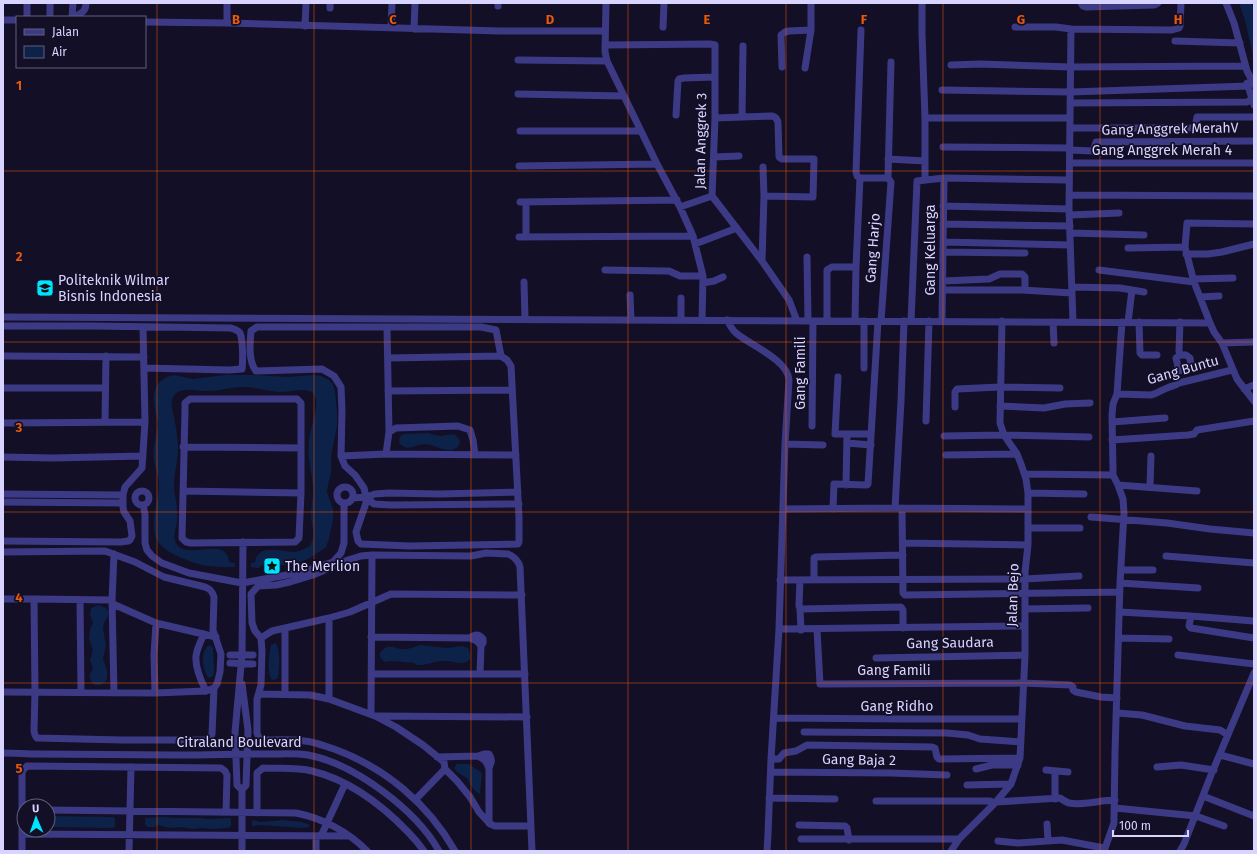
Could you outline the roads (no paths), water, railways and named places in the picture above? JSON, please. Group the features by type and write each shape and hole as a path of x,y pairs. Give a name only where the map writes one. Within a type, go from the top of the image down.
{"street":[{"path":"27,3 27,16"},
{"path":"50,3 50,16"},
{"path":"73,3 73,16"},
{"path":"75,16 85,10 86,3"},
{"path":"227,3 227,23"},
{"path":"305,26 306,3"},
{"path":"391,28 392,3"},
{"path":"414,29 415,3"},
{"path":"606,3 604,31 607,61 693,236 703,280 702,320"},
{"path":"663,27 664,3"},
{"path":"805,68 811,30 811,3"},
{"path":"922,3 925,180"},
{"path":"1081,3 1086,7 1154,5 1158,3"},
{"path":"1015,27 1071,29 1177,29 1180,26 1181,3"},
{"path":"1070,103 1253,102 1251,85 1240,43 1226,3"},
{"path":"3,20 16,20"},
{"path":"146,22 500,31 604,31"},
{"path":"1071,29 1069,180 1073,322"},
{"path":"782,67 782,35 789,31 811,30"},
{"path":"855,321 860,178 857,176 856,172 861,30"},
{"path":"1175,41 1240,43"},
{"name":"Jalan Anggrek 3","path":"605,45 712,44 716,47 712,196 762,261 791,304 797,321"},
{"path":"742,117 744,46"},
{"path":"518,60 607,61"},
{"name":"Gang Harjo","path":"846,484 868,484 890,182 888,178 888,159 891,62"},
{"path":"951,65 995,64 1070,67 1246,68"},
{"path":"676,115 679,79 714,77"},
{"path":"942,90 1071,92 1251,85"},
{"path":"518,94 624,96"},
{"path":"1070,128 1195,128 1196,118 1198,117 1254,116"},
{"path":"715,118 775,117 778,121 779,157 782,159 814,160 813,197 764,196"},
{"path":"925,118 1070,118"},
{"path":"1167,128 1167,141"},
{"path":"520,131 641,131"},
{"name":"Gang Anggrek MerahV","path":"1070,149 1093,151 1096,142 1254,141"},
{"path":"943,147 1070,149"},
{"path":"714,158 739,156"},
{"path":"888,159 925,160"},
{"name":"Gang Anggrek Merah 4","path":"1070,163 1254,163"},
{"path":"519,166 657,164"},
{"path":"762,167 764,196 762,261"},
{"path":"860,178 888,178"},
{"path":"1069,180 944,178 918,180 916,183 901,401 899,508 903,543 903,593 905,595 1120,592"},
{"name":"Gang Keluarga","path":"942,321 944,178"},
{"path":"1070,195 1254,196"},
{"path":"693,236 523,237 523,202 678,203 712,196"},
{"path":"943,206 1119,213"},
{"path":"1254,224 1187,223 1186,251 1193,280 1214,332 1222,343 1237,379 1254,401"},
{"path":"943,224 1144,235"},
{"path":"695,244 737,228"},
{"path":"943,242 1070,245"},
{"path":"1128,248 1186,251 1208,254 1254,244"},
{"path":"943,252 1025,253"},
{"name":"Gang Famili","path":"807,257 812,426"},
{"path":"827,321 827,270 832,267 856,267"},
{"path":"605,270 669,271 680,276 714,281 723,277"},
{"path":"1099,270 1193,280 1233,278"},
{"path":"942,281 989,279 1000,274 1022,274 1025,277 1025,290"},
{"path":"524,282 525,319"},
{"path":"942,290 1072,290 1120,288 1144,292"},
{"path":"998,841 1018,843 1062,840 1104,850 1114,823 1123,499 1113,475 1112,409 1117,394 1125,322 1132,290"},
{"path":"630,296 631,320"},
{"path":"1200,297 1218,296"},
{"path":"681,298 681,320"},
{"path":"3,317 1210,322"},
{"path":"728,320 731,328 736,334 776,361 788,373 789,380 780,580 779,718 775,759 771,772 767,851"},
{"path":"864,321 864,368"},
{"path":"926,421 929,321"},
{"name":"Jalan Bejo","path":"951,851 959,839 996,802 1010,784 1019,762 1025,626 1025,579 1028,545 1028,493 1025,474 1017,454 1004,435 1000,423 1002,322"},
{"path":"1053,322 1054,342"},
{"path":"1139,322 1140,353 1142,355 1157,355"},
{"path":"1180,322 1180,355"},
{"path":"3,326 231,328 240,332 243,352 242,369 144,368"},
{"path":"3,541 130,540 132,536 132,528 130,521 124,512 122,498 125,486 142,468 145,422 143,327"},
{"path":"388,358 501,356 512,366 512,390 519,504 518,544 361,544 356,536 356,532 366,503 366,497 364,488 355,475 345,466 341,456 341,387 334,376 322,369 256,371 252,366 250,342 252,331 257,327 481,327 496,330 501,356"},
{"path":"386,454 389,432 387,327"},
{"path":"1222,343 1254,342"},
{"path":"1180,355 1188,356 1190,358 1191,367"},
{"path":"1179,371 1176,358 1180,355"},
{"path":"3,356 144,357"},
{"path":"105,422 106,356"},
{"name":"Gang Buntu","path":"1117,394 1157,394 1165,389 1176,386 1179,383 1232,370"},
{"path":"838,377 835,434 871,434"},
{"path":"1244,389 1254,385"},
{"path":"955,407 955,392 957,389 1000,387 1060,388"},
{"path":"3,388 105,388"},
{"path":"388,391 512,390"},
{"path":"190,399 297,399 301,403 301,493 299,538 295,542 186,542 182,538 184,491 183,447 185,402 190,399"},
{"path":"1000,406 1044,408 1065,404 1090,403"},
{"path":"1112,422 1165,418"},
{"path":"1112,440 1188,435 1194,434 1197,430 1254,421"},
{"path":"3,423 145,422"},
{"path":"389,432 396,428 458,426 470,430 475,455"},
{"path":"833,509 833,485 846,484 848,434"},
{"path":"944,436 1004,435 1089,437"},
{"path":"847,443 871,445"},
{"path":"785,444 823,445"},
{"path":"183,447 300,448"},
{"path":"341,456 386,454 516,455"},
{"path":"946,455 1017,454"},
{"path":"3,457 53,458 143,456"},
{"path":"1150,487 1152,456"},
{"path":"1025,474 1113,475"},
{"path":"1118,485 1197,491"},
{"path":"346,486 353,493 353,498 348,504 344,504 341,503 337,497 338,490 341,487 346,486"},
{"path":"184,491 301,493"},
{"path":"138,492 145,492 148,494 149,501 143,505 137,503 135,497 138,492"},
{"path":"353,498 390,493 440,494 518,492"},
{"path":"1028,493 1084,494"},
{"path":"3,494 122,498"},
{"path":"3,502 135,497"},
{"path":"366,497 374,504 391,505 519,504"},
{"path":"143,505 145,543 147,550 152,556 162,563 189,572 212,578 242,583 298,572 333,562 341,552 344,543 344,504"},
{"path":"783,508 1028,509"},
{"path":"1091,517 1167,523 1254,533"},
{"path":"1028,528 1080,528"},
{"path":"242,790 237,785 235,732 242,655 243,542"},
{"path":"903,543 1028,545"},
{"path":"3,552 105,551 135,562 164,577 210,589 214,597 213,630 226,655 226,663 214,688 212,734 210,738 207,740 38,738 34,731 34,599"},
{"path":"261,638 255,631 252,623 251,594 258,586 276,585 290,582 313,575 348,560 372,555 471,556 486,553 508,554 511,556 519,564 522,595 532,851"},
{"path":"114,554 112,602 114,693"},
{"path":"372,555 371,674 373,715"},
{"path":"814,580 814,558 818,556 903,555"},
{"path":"1166,556 1254,563"},
{"path":"1121,570 1154,570"},
{"path":"780,580 1025,579 1079,576"},
{"path":"800,580 799,606 801,630"},
{"path":"1120,583 1198,588"},
{"path":"455,851 446,835 416,799 394,781 371,766 345,753 317,744 304,741 262,740 259,738 257,733 257,699 261,685 258,655 261,638 272,631 350,612 390,594 522,595"},
{"path":"3,599 112,602 156,623 216,637"},
{"path":"80,600 82,692"},
{"path":"800,609 902,607 904,613 903,628"},
{"path":"1025,609 1088,608"},
{"path":"1120,612 1254,621"},
{"path":"1191,616 1189,626 1191,628 1254,638"},
{"path":"329,618 329,699"},
{"path":"155,693 154,655 156,623"},
{"path":"779,629 818,630 1025,626"},
{"path":"285,628 285,694"},
{"name":"Gang Famili","path":"818,630 820,684 1023,683"},
{"path":"204,634 196,654 196,661 201,680 206,691"},
{"path":"371,637 470,638 473,635 480,636 483,640 481,646 480,674"},
{"path":"1119,638 1169,639"},
{"name":"Gang Saudara","path":"876,658 1024,654"},
{"path":"226,655 258,655"},
{"path":"1178,655 1254,664"},
{"path":"226,663 258,664"},
{"path":"1180,851 1196,816 1254,673"},
{"path":"371,674 525,674"},
{"path":"241,676 248,730 246,785 242,790 242,851"},
{"path":"1023,683 1070,685 1076,692 1101,697 1117,698"},
{"path":"3,692 155,693 206,691 214,688"},
{"path":"259,694 310,695 329,699 373,715 396,727 423,745 444,762 445,769 457,781 470,797 479,812 489,823 495,826 531,826"},
{"path":"1117,713 1142,715 1185,726 1220,730 1228,735"},
{"path":"373,715 527,717"},
{"name":"Gang Ridho","path":"779,718 1021,719"},
{"path":"804,732 947,733 968,735 980,739 1020,742"},
{"path":"775,759 784,753 796,751 807,745 932,747 935,748 939,759 1019,762"},
{"name":"Citraland Boulevard","path":"3,753 174,755 246,754 308,756 329,762 353,772 396,800 420,825 435,843 439,851"},
{"path":"437,757 478,756 489,754 492,758 492,763 489,769 489,823"},
{"path":"1220,755 1254,764"},
{"path":"976,769 992,765 1019,762"},
{"path":"1157,767 1181,765 1214,770"},
{"path":"23,798 22,772 27,766 221,768 227,775 226,812"},
{"path":"129,851 130,767"},
{"path":"257,813 257,773 263,768 308,770 345,784 377,803 397,820 424,851"},
{"path":"416,799 445,769"},
{"path":"1046,770 1068,772"},
{"path":"1055,771 1055,799"},
{"name":"Gang Baja 2","path":"771,772 947,775"},
{"path":"316,851 318,836 327,823 345,784"},
{"path":"967,786 1010,784"},
{"path":"1203,796 1254,816"},
{"path":"769,798 835,799"},
{"path":"876,801 996,802 1060,798 1069,803 1078,804 1102,800 1115,800"},
{"path":"1115,808 1196,816 1224,826"},
{"path":"56,810 296,813 327,823 350,836 367,851"},
{"path":"1047,824 1048,840"},
{"path":"799,826 845,826 848,828 849,840"},
{"path":"56,834 350,836"},
{"path":"22,838 22,851"},
{"path":"801,840 959,839"},
{"path":"1018,843 1018,851"}],"water":[{"path":"1239,3 1251,3 1254,9 1254,60 1245,20"},
{"path":"174,375 193,379 224,375 287,377 314,375 321,376 333,384 335,391 337,426 331,456 331,473 327,492 333,509 333,519 326,547 310,558 298,563 290,565 281,565 279,563 262,565 259,568 251,567 251,563 255,562 257,556 261,552 271,550 295,552 310,546 312,541 313,533 311,514 313,490 309,448 316,398 312,392 308,390 279,392 243,387 212,391 183,390 174,395 172,404 178,444 174,486 177,507 177,525 174,535 176,543 181,548 188,550 221,550 227,554 229,562 235,563 235,567 218,567 197,564 173,554 162,547 156,537 154,528 154,516 159,484 154,456 158,424 154,398 156,387 159,383"},
{"path":"428,433 439,436 455,435 459,439 460,443 454,450 444,450 426,444 409,448 402,446 399,443 400,436 404,434"},
{"path":"99,605 106,608 108,611 108,616 104,623 103,629 106,645 103,659 107,670 107,679 103,684 97,685 91,682 90,677 93,668 90,660 93,650 89,639 90,629 93,623 90,615 91,608"},
{"path":"276,643 279,651 279,665 278,678 274,680 271,679 269,662 271,645"},
{"path":"209,645 213,648 214,672 213,676 209,678 205,671 203,656"},
{"path":"420,645 447,648 462,646 468,648 470,657 467,662 464,663 443,661 416,665 414,663 393,661 385,662 380,656 381,651 388,647 402,649"},
{"path":"457,764 469,764 482,773 480,794 472,788 468,779 454,768"},
{"path":"56,816 113,817 115,818 114,828 56,827"},
{"path":"162,817 208,819 229,818 231,819 231,826 228,828 193,829 181,827 169,828 158,825 154,827 147,827 145,824 145,818"},
{"path":"252,820 261,822 284,820 302,822 310,825 309,827 303,828 259,825 252,826"}],"place":[{"name":"Politeknik Wilmar Bisnis Indonesia","path":"45,288"},
{"name":"The Merlion","path":"272,566"}]}
